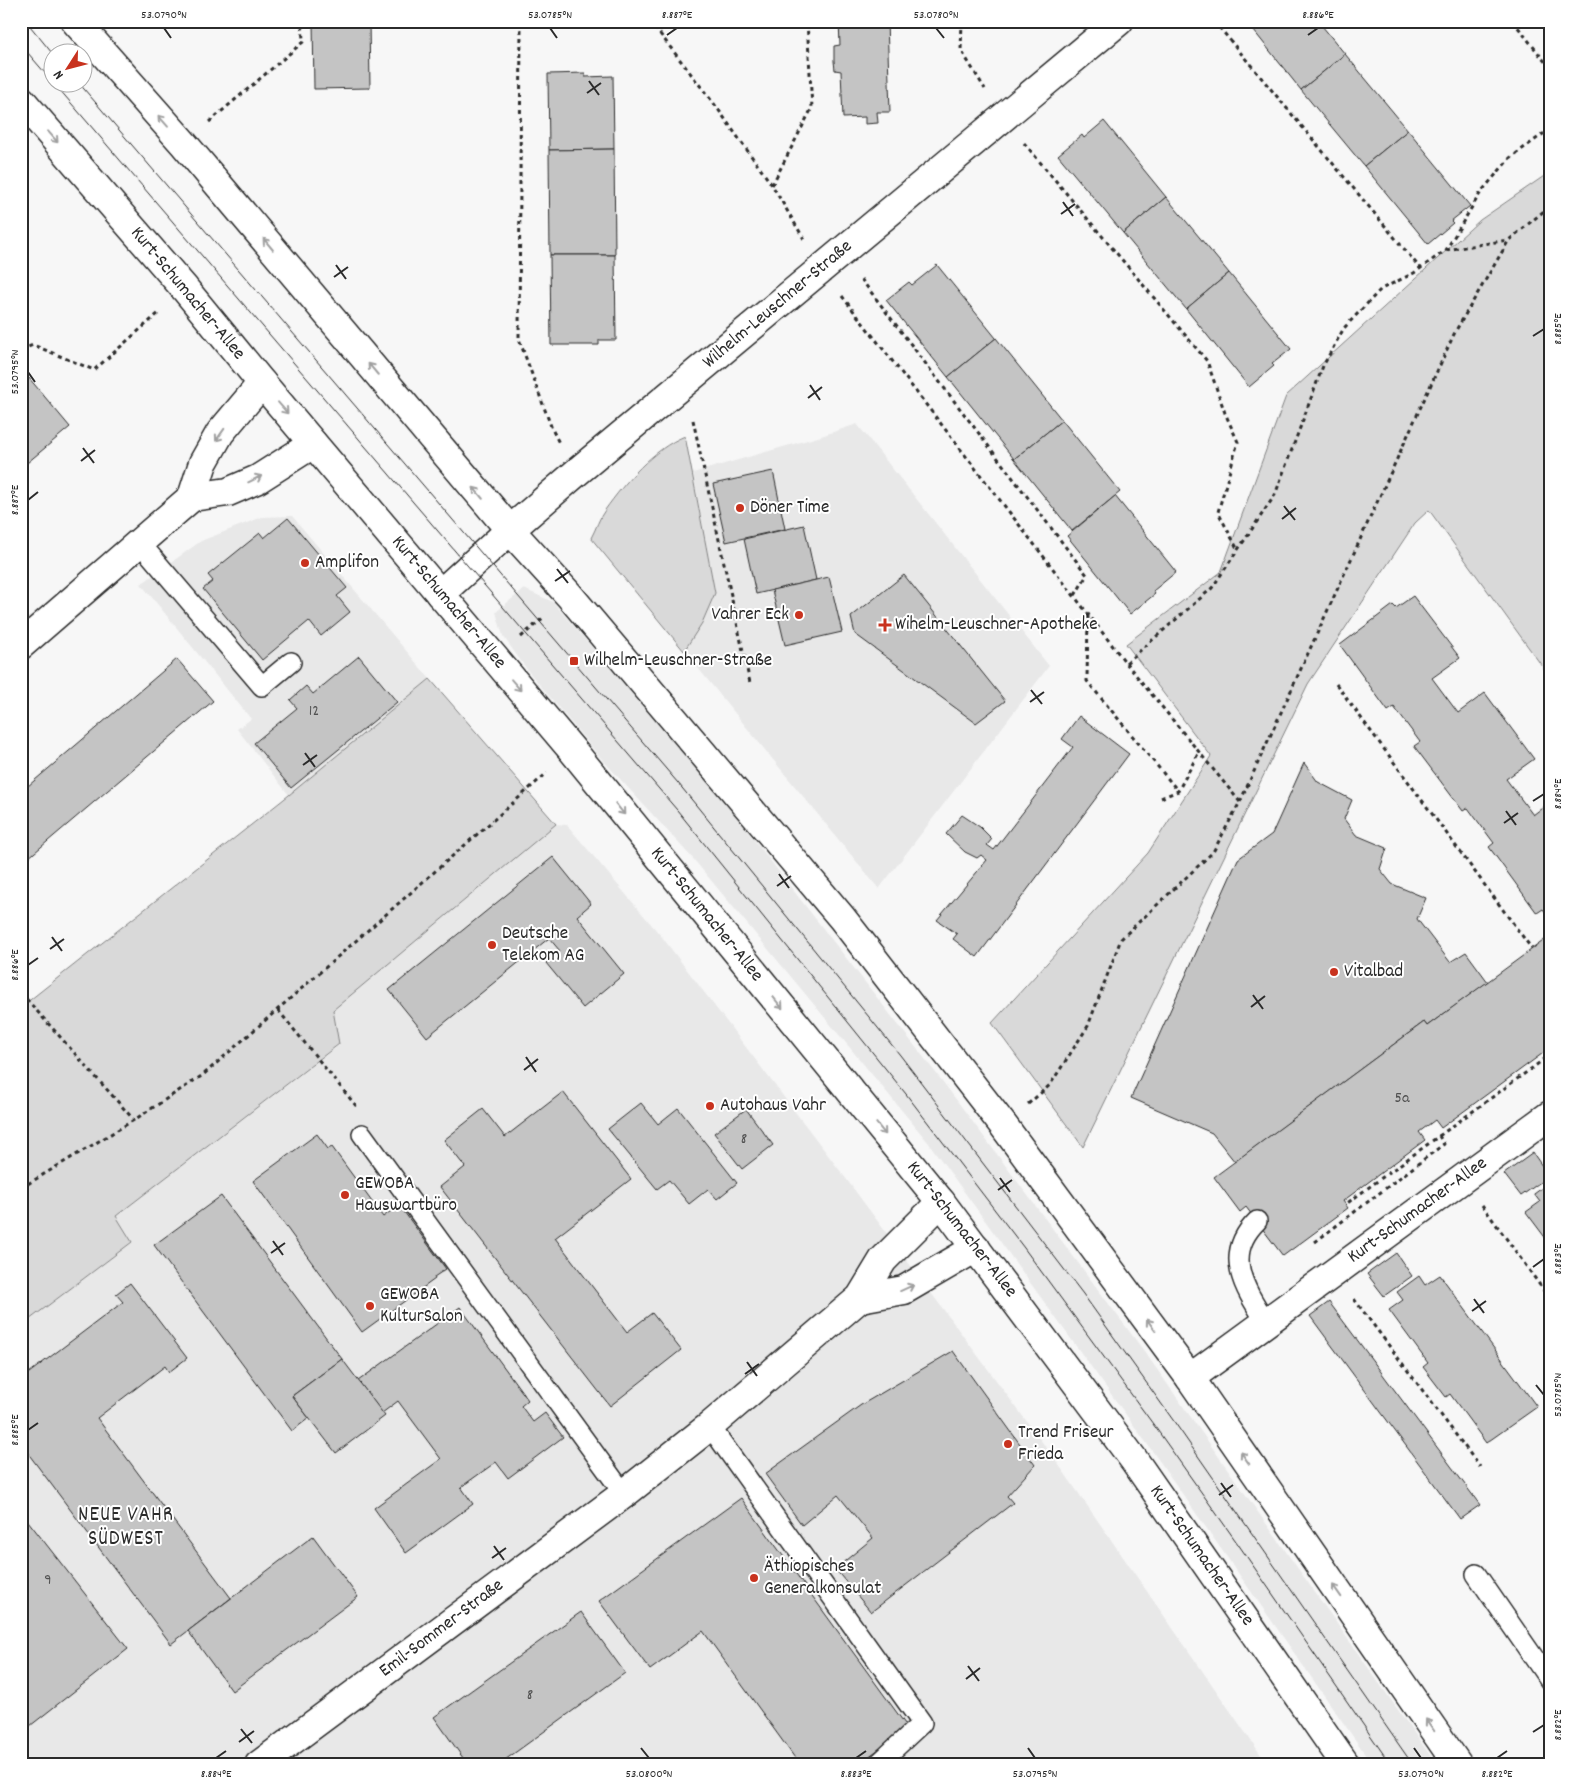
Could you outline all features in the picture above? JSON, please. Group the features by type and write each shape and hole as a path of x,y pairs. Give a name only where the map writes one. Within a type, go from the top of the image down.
{"street":[{"path":"75,21 184,144 510,530 569,595 842,918 1003,1125 1190,1378 1458,1765"},
{"name":"Wilhelm-Leuschner-Straße","path":"440,594 577,472 1119,21"},
{"name":"Kurt-Schumacher-Allee","path":"21,100 185,289 262,384 573,751 940,1202 1134,1460 1346,1765"},
{"path":"21,645 192,497 203,463 220,433 262,384"},
{"path":"192,497 228,492 251,482 313,444"},
{"name":"Kurt-Schumacher-Allee","path":"1190,1378 1550,1115"},
{"name":"Emil-Sommer-Straße","path":"260,1765 624,1494 710,1426 860,1298 883,1260 940,1202"},
{"path":"860,1298 904,1290 976,1248"}],"lane":[{"path":"140,543 262,686 291,662"},
{"path":"362,1134 624,1494"},
{"path":"1257,1221 1248,1230 1243,1240 1240,1252 1240,1266 1245,1288 1266,1322"},
{"path":"710,1426 922,1723 877,1765"},
{"path":"1476,1574 1550,1680"}],"path":[{"path":"184,144 303,42 302,21"},
{"path":"521,21 519,339 552,429 577,472"},
{"path":"650,21 715,105 772,185 831,260 1087,575 1074,597"},
{"path":"772,185 812,108 807,21"},
{"path":"962,21 961,50 1003,118 1207,361 1225,413 1238,442 1218,512 1238,550"},
{"path":"1214,21 1420,268"},
{"path":"1513,21 1550,68"},
{"path":"1126,664 1212,588 1275,495 1322,366 1344,328 1381,289 1420,268 1446,250 1481,192 1504,164 1550,129"},
{"path":"1003,1125 1050,1085 1088,1026 1121,939 1213,852 1240,802 1455,332 1509,240 1550,206"},
{"path":"1446,250 1509,240"},
{"path":"831,260 1074,597 1126,664 1240,802"},
{"path":"21,350 33,345 94,370 185,289"},
{"path":"685,383 750,683"},
{"path":"494,660 569,595"},
{"path":"1088,615 1086,681 1178,791"},
{"path":"1336,684 1532,949"},
{"path":"21,1188 134,1120 203,1075 573,751"},
{"path":"1161,798 1178,791 1199,752"},
{"path":"21,993 134,1120"},
{"path":"278,1010 357,1107 362,1134"},
{"path":"1346,1204 1550,1055"},
{"path":"1309,1247 1444,1144 1439,1136"},
{"path":"1462,1179 1550,1298"},
{"path":"1334,1272 1480,1468"}],"shaded area":[{"path":"1550,172 1550,677 1429,510 1415,523 1308,684 1083,1147 992,1023 1148,853 1211,756 1126,644 1221,572 1286,396 1480,220"},
{"path":"857,424 1049,666 879,889 684,651 702,623 715,593 693,473"},
{"path":"685,436 715,593 702,623 684,651 591,538 603,513 640,467 662,449"},
{"path":"292,516 430,679 289,795 237,729 251,719 141,584 201,541 262,517"},
{"path":"524,589 553,602 729,807 943,1082 1144,1351 1437,1765 1373,1765 1153,1452 928,1142 695,861 599,756 528,671 503,636 496,612"},
{"path":"430,679 556,824 333,1010 339,1044 116,1216 132,1242 21,1326 21,1007 289,795"},
{"path":"556,824 567,825 662,937 844,1176 1054,1458 1268,1765 21,1765 21,1326 132,1242 116,1216 339,1045 333,1010"}],"building":[{"path":"313,21 369,21 370,88 314,89"},
{"path":"839,21 887,21 890,112 877,112 878,123 865,124 865,117 843,118 841,71 835,70 834,61 834,46 840,45"},
{"path":"1246,21 1318,21 1345,54 1301,90"},
{"path":"1345,54 1408,130 1364,166 1301,90"},
{"path":"585,73 585,77 613,76 614,149 549,150 548,74"},
{"path":"1104,121 1166,197 1123,233 1058,155 1082,135 1084,138"},
{"path":"1408,130 1470,206 1451,221 1453,223 1428,244 1364,166"},
{"path":"614,149 615,255 550,255 549,150"},
{"path":"1166,197 1229,273 1186,309 1123,233"},
{"path":"550,255 615,255 616,340 599,340 599,345 551,345"},
{"path":"937,265 996,338 948,377 886,300 909,282 912,285"},
{"path":"1229,273 1291,349 1272,364 1274,366 1249,387 1186,309"},
{"path":"996,338 1062,420 1014,459 948,377"},
{"path":"29,378 70,427 21,468 21,385"},
{"path":"1062,420 1120,492 1072,531 1014,459"},
{"path":"773,471 785,529 726,542 713,484"},
{"path":"1115,496 1176,572 1153,591 1155,594 1130,614 1067,536"},
{"path":"288,518 347,588 337,596 350,612 321,636 309,621 262,660 203,589 213,581 208,575 260,533 264,538"},
{"path":"804,525 816,580 756,594 744,539"},
{"path":"904,575 1005,701 976,723 855,634 851,617"},
{"path":"829,577 842,632 785,645 772,590"},
{"path":"1413,596 1460,658 1432,678 1458,713 1485,693 1534,759 1506,779 1533,815 1550,802 1550,918 1543,909 1537,913 1489,847 1494,843 1468,808 1463,811 1414,746 1420,742 1394,707 1388,711 1340,645 1393,605 1396,608"},
{"path":"359,656 397,702 291,788 254,743 297,708 290,700 306,686 313,694"},
{"path":"177,659 213,701 21,864 21,792"},
{"path":"1079,716 1129,754 977,957 953,939 957,934 937,920 987,860 981,855 977,858 965,852 946,834 962,815 980,827 992,839 987,845 994,850 1073,747 1062,739"},
{"name":"Vitalbad","path":"1304,763 1318,782 1352,800 1344,819 1356,835 1387,848 1380,869 1392,884 1426,898 1417,919 1450,962 1466,952 1488,982 1427,1026 1424,1022 1235,1162 1212,1133 1131,1098 1238,859 1272,834"},
{"name":"Deutsche Telekom AG","path":"553,857 591,904 577,916 624,974 583,1008 546,963 560,951 549,938 427,1037 389,990"},
{"path":"1550,936 1550,1048 1441,1128 1435,1120 1419,1132 1425,1140 1343,1201 1348,1208 1283,1256 1246,1207 1240,1212 1214,1177 1424,1022 1427,1026"},
{"path":"563,1092 631,1179 555,1238 627,1332 652,1313 681,1350 610,1406 440,1187 465,1167 444,1140 483,1109 505,1137"},
{"path":"641,1103 658,1124 678,1108 737,1183 717,1199 708,1189 689,1204 669,1180 657,1189 608,1129"},
{"path":"746,1109 773,1145 742,1169 714,1133"},
{"path":"317,1134 328,1149 332,1147 383,1217 399,1205 446,1269 362,1332 253,1181"},
{"path":"1533,1153 1549,1176 1521,1196 1504,1174"},
{"path":"1550,1182 1550,1244 1526,1212 1540,1202 1534,1194"},
{"path":"221,1196 342,1359 292,1396 309,1418 292,1431 154,1245"},
{"path":"1396,1253 1412,1276 1384,1296 1367,1274"},
{"path":"1440,1275 1537,1407 1486,1443 1450,1394 1446,1397 1423,1367 1428,1363 1389,1310 1403,1300 1397,1292 1419,1276 1425,1285"},
{"path":"130,1283 187,1358 169,1372 165,1366 97,1418 231,1598 171,1644 21,1444 21,1379 123,1302 116,1294"},
{"path":"1329,1302 1480,1505 1460,1519 1310,1316"},
{"path":"460,1307 528,1400 521,1406 533,1422 545,1413 563,1437 508,1478 496,1462 461,1487 473,1504 406,1553 374,1508 441,1459 398,1401 382,1413 358,1381"},
{"path":"953,1351 1035,1465 1007,1496 1013,1503 871,1612 835,1569 873,1538 838,1495 802,1525 765,1474 861,1405"},
{"path":"342,1359 385,1416 336,1453 292,1396"},
{"path":"741,1498 908,1728 857,1765 800,1765 703,1631 650,1670 599,1601"},
{"path":"21,1512 128,1649 21,1733"},
{"path":"313,1536 358,1597 232,1691 188,1631"},
{"path":"581,1612 625,1673 498,1765 468,1765 434,1717"}],"tram line":[{"path":"26,21 43,42"},
{"path":"21,45 42,69"},
{"path":"62,92 677,810 906,1094 1024,1248 1153,1424 1391,1765"},
{"path":"87,92 678,783 900,1055 1083,1294 1413,1765"}],"place":[{"name":"Döner Time","path":"740,508"},
{"name":"Amplifon","path":"305,563"},
{"name":"Vahrer Eck","path":"799,615"},
{"name":"Wihelm-Leuschner-Apotheke","path":"885,625"},
{"name":"Wilhelm-Leuschner-Straße","path":"574,661"},
{"name":"Deutsche Telekom AG","path":"492,945"},
{"name":"Vitalbad","path":"1334,972"},
{"name":"Autohaus Vahr","path":"710,1106"},
{"name":"GEWOBA Hauswartbüro","path":"345,1195"},
{"name":"GEWOBA KulturSalon","path":"370,1306"},
{"name":"Trend Friseur Frieda","path":"1008,1444"},
{"name":"Äthiopisches Generalkonsulat","path":"754,1578"}],"district":[{"name":"NEUE VAHR SÜDWEST","path":"126,1528"}]}
